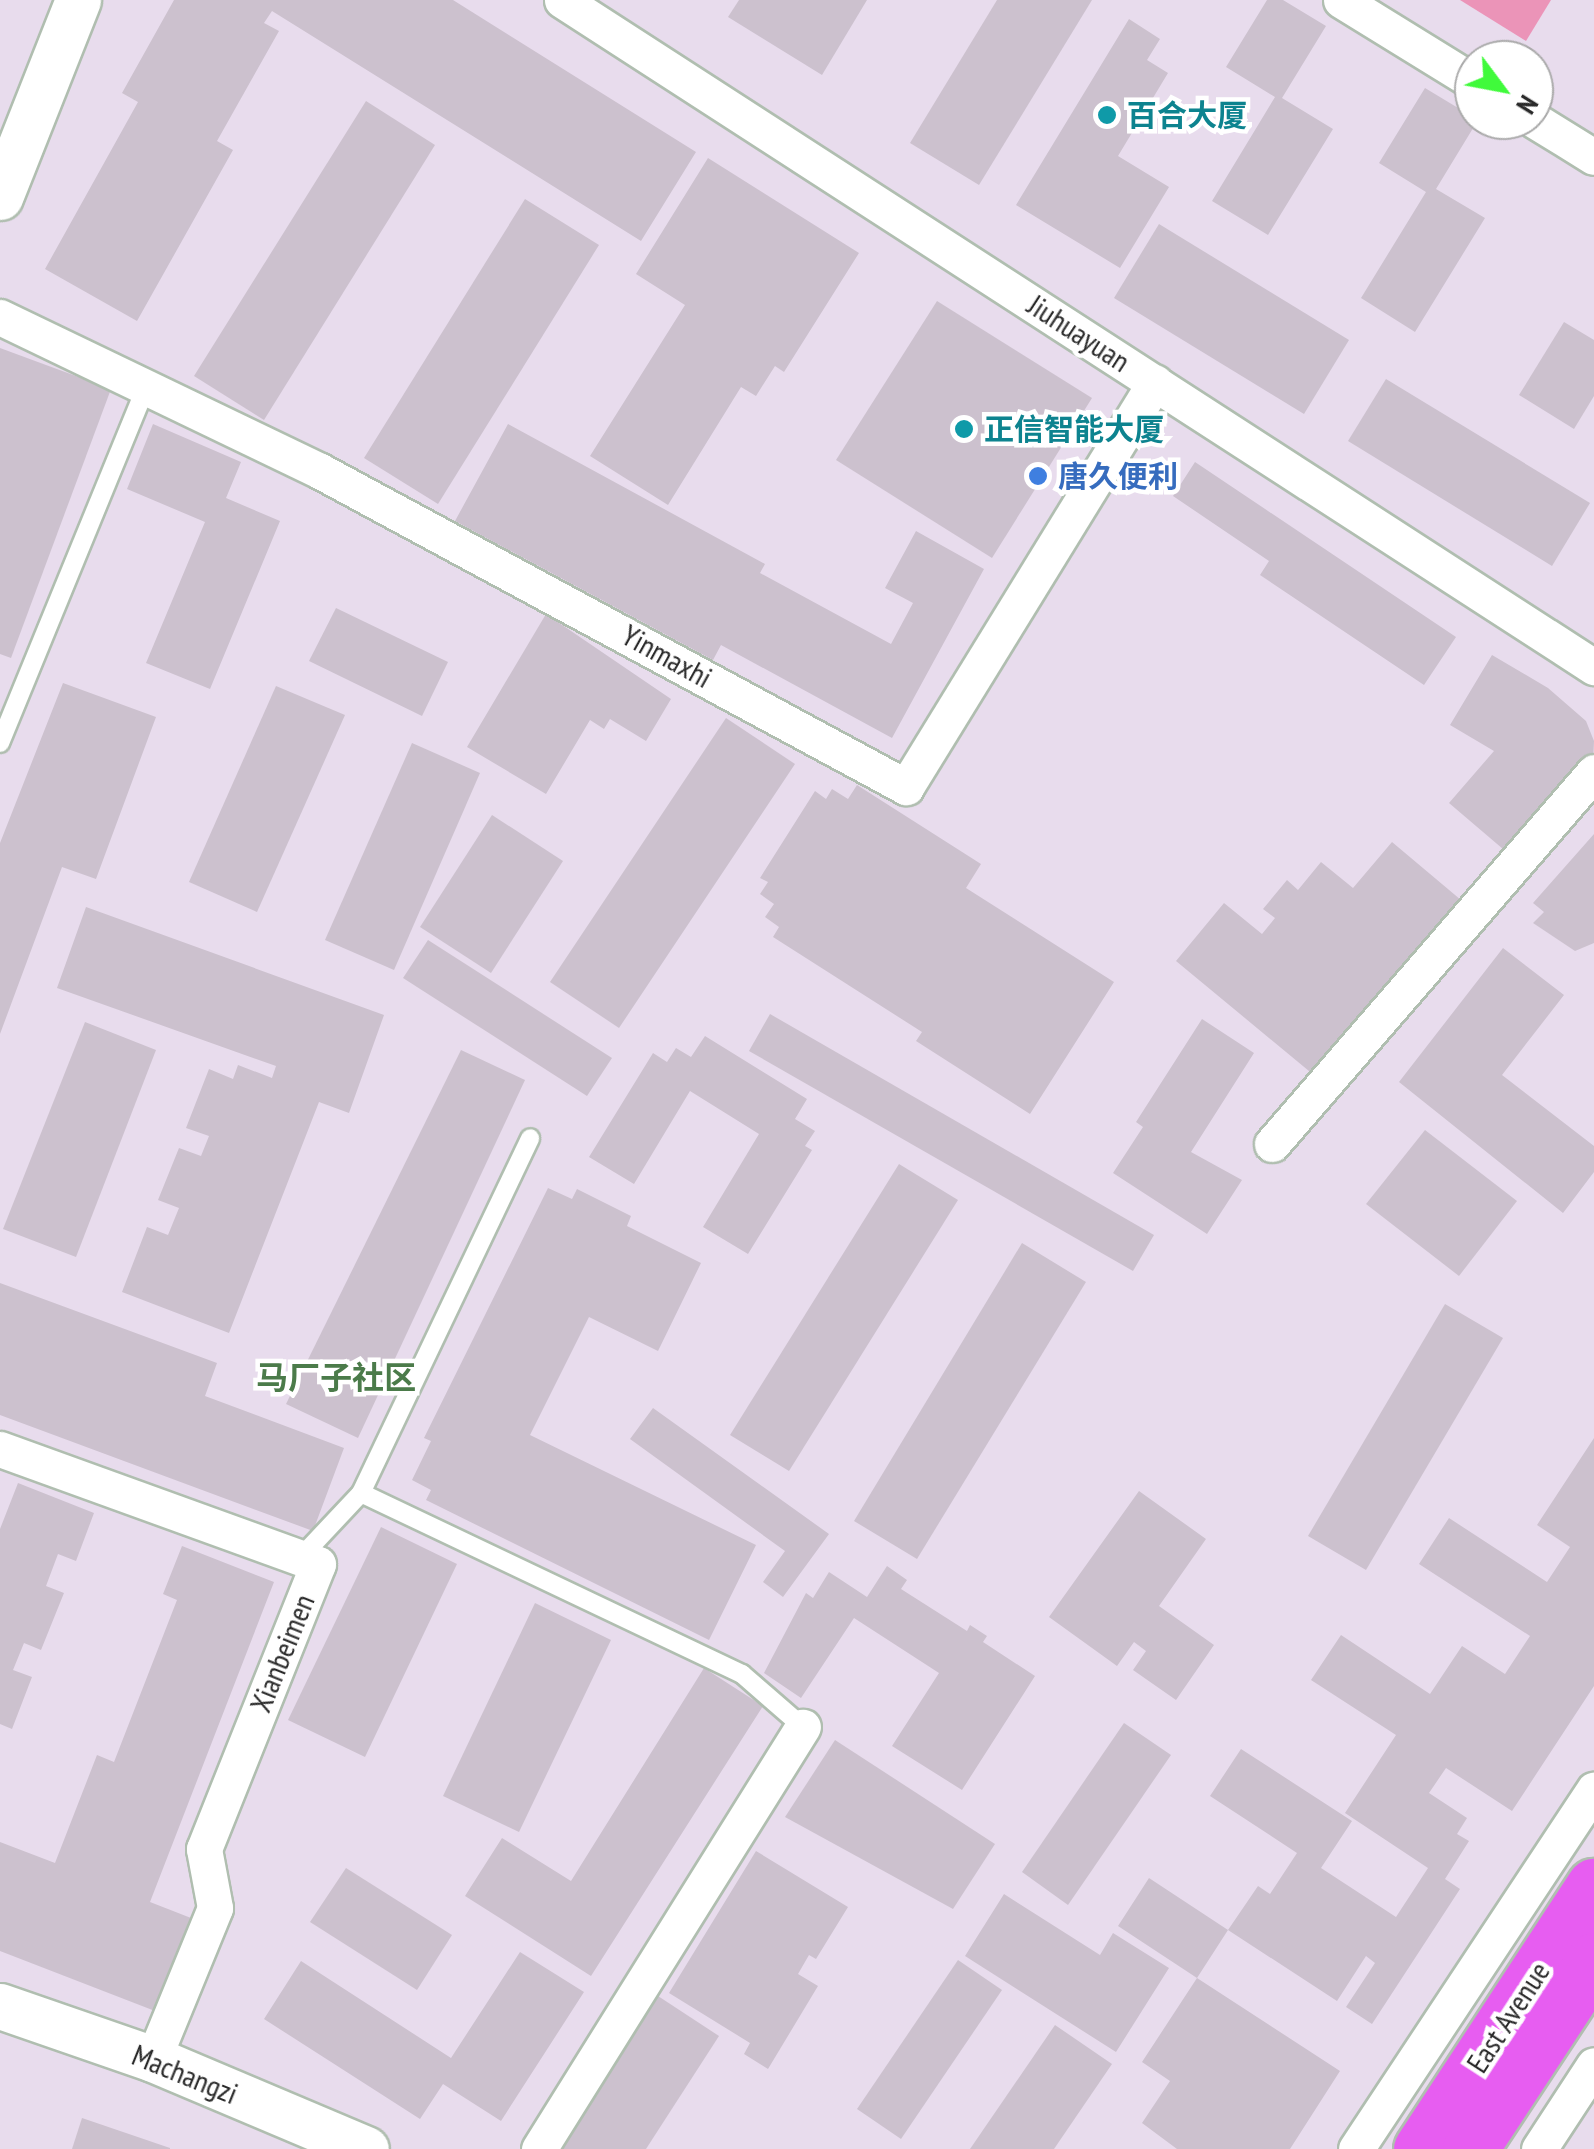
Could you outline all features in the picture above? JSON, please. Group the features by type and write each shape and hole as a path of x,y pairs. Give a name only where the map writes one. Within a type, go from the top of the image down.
{"main road":[{"name":"East Avenue","path":"1422,2149 1594,1886"},
{"name":"East Avenue","path":"1470,2149 1594,1960"}],"street":[{"path":"0,198 78,0"},
{"name":"Jiuhuayuan","path":"562,0 1594,667"},
{"path":"1342,0 1454,70"},
{"path":"1554,132 1594,157"},
{"name":"Yinmaxhi","path":"0,317 320,471 906,787 1155,382"},
{"path":"1272,1144 1594,772"},
{"name":"Xianbeimen","path":"0,1449 318,1564 204,1848 215,1908 154,2060"},
{"path":"539,2149 803,1728"},
{"path":"1356,2149 1594,1790"},
{"name":"Machangzi","path":"0,2006 154,2060 366,2149"},
{"path":"1539,2149 1594,2064"}],"lane":[{"path":"0,742 146,387"},
{"path":"300,1558 360,1493 530,1138"},
{"path":"360,1493 742,1674 803,1728"}],"shaded area":[{"path":"1460,0 1551,0 1524,40"}],"building":[{"path":"174,0 453,0 696,152 641,241 272,11 264,23 279,31 217,141 233,150 137,321 45,269 138,102 122,93"},
{"path":"739,0 867,0 822,75 728,17"},
{"path":"997,0 1092,0 979,185 910,143"},
{"path":"1267,0 1283,0 1326,26 1282,98 1333,129 1268,235 1212,201 1275,97 1226,67"},
{"name":"百合大厦","path":"1129,19 1160,39 1147,60 1168,73 1118,156 1169,187 1120,268 1016,205"},
{"path":"1425,88 1454,106 1454,140 1466,140 1436,189 1485,218 1415,332 1361,298 1426,192 1379,163"},
{"path":"366,101 435,145 264,420 194,376"},
{"path":"708,158 859,253 784,372 775,366 756,396 741,387 668,505 590,456 685,305 636,274"},
{"path":"525,199 599,245 438,504 364,458"},
{"path":"1159,224 1349,340 1304,414 1114,298"},
{"name":"正信智能大厦","path":"937,301 1092,398 992,558 836,460"},
{"path":"1564,322 1594,340 1594,396 1574,429 1519,395"},
{"path":"0,348 111,389 11,658 0,654"},
{"path":"1386,379 1590,503 1552,566 1348,441"},
{"path":"153,424 241,462 226,498 280,521 210,689 146,663 205,522 127,489"},
{"path":"508,424 765,564 760,573 891,644 913,603 885,588 916,531 984,569 892,738 721,645 713,660 455,521"},
{"path":"1195,462 1456,637 1424,685 1260,575 1269,561 1173,496"},
{"path":"336,608 448,662 422,716 309,661"},
{"path":"546,614 671,699 646,741 610,719 604,729 590,720 546,794 467,747"},
{"path":"1492,655 1548,688 1586,721 1594,741 1593,761 1510,855 1449,803 1494,751 1450,725"},
{"path":"63,683 156,717 96,879 62,867 0,1034 0,843"},
{"path":"276,686 345,715 257,912 189,882"},
{"path":"726,718 795,764 619,1028 550,982"},
{"path":"412,743 480,773 394,970 325,940"},
{"path":"857,785 981,864 966,888 1114,982 1030,1114 916,1041 922,1032 773,937 779,927 765,917 774,904 760,894 768,882 760,878 815,791 826,799 832,789 848,799"},
{"path":"492,815 563,861 491,973 420,927"},
{"path":"1594,834 1594,943 1575,951 1533,923 1544,912 1533,903"},
{"path":"1392,842 1461,900 1315,1076 1176,961 1224,903 1262,934 1275,918 1263,909 1287,880 1298,890 1321,862 1353,888"},
{"path":"86,907 384,1015 349,1113 319,1102 229,1333 122,1292 147,1227 168,1235 179,1208 158,1200 179,1148 201,1156 209,1136 186,1128 209,1069 233,1079 238,1065 272,1078 276,1066 57,988"},
{"path":"428,940 612,1058 587,1096 403,978"},
{"path":"1503,948 1564,995 1502,1075 1594,1146 1594,1172 1563,1213 1399,1082"},
{"path":"770,1014 1154,1235 1133,1271 749,1051"},
{"path":"1202,1019 1254,1053 1191,1152 1242,1180 1207,1234 1113,1173 1143,1127 1136,1122"},
{"path":"85,1022 156,1050 76,1257 3,1229"},
{"path":"705,1036 807,1099 795,1119 815,1131 805,1146 812,1150 748,1254 703,1227 759,1134 690,1091 634,1184 589,1157 653,1053 667,1062 676,1048 691,1057"},
{"path":"461,1050 525,1080 358,1438 286,1404"},
{"path":"1425,1130 1517,1201 1459,1276 1366,1204"},
{"path":"899,1164 958,1200 789,1471 730,1435"},
{"path":"548,1188 572,1199 577,1189 631,1216 627,1226 701,1263 658,1351 589,1317 530,1435 756,1545 709,1640 426,1500 431,1490 412,1480 431,1441 424,1438"},
{"path":"1022,1243 1086,1282 917,1559 854,1521"},
{"path":"0,1283 217,1363 205,1396 344,1448 313,1531 0,1415"},
{"path":"1445,1304 1503,1338 1366,1570 1308,1536"},
{"path":"653,1408 829,1534 783,1597 763,1582 785,1551 630,1439"},
{"path":"1594,1438 1594,1686 1512,1811 1446,1768 1429,1793 1467,1818 1457,1834 1469,1841 1445,1879 1460,1889 1372,2024 1346,2007 1375,1963 1366,1956 1337,2001 1228,1930 1258,1886 1270,1894 1297,1853 1210,1796 1241,1749 1352,1821 1321,1868 1396,1917 1428,1868 1345,1813 1396,1735 1311,1680 1341,1635 1430,1694 1462,1646 1505,1674 1530,1636 1419,1564 1449,1518 1547,1582 1570,1547 1537,1525"},
{"path":"18,1483 94,1513 76,1561 58,1554 46,1586 64,1593 41,1650 24,1643 13,1670 32,1677 12,1729 0,1724 0,1529"},
{"path":"1139,1491 1206,1539 1159,1606 1214,1645 1176,1700 1133,1670 1146,1651 1134,1642 1117,1666 1049,1617"},
{"path":"381,1527 457,1564 365,1757 288,1720"},
{"path":"182,1546 274,1582 150,1902 191,1918 155,2011 0,1951 0,1842 55,1863 97,1755 114,1762 177,1600 163,1594"},
{"path":"887,1566 907,1580 901,1589 967,1631 970,1625 987,1636 983,1642 1035,1676 962,1790 892,1746 939,1673 854,1618 801,1698 764,1673 806,1593 813,1598 829,1572 867,1597"},
{"path":"535,1603 611,1640 519,1832 443,1796"},
{"path":"704,1668 763,1706 591,1976 465,1896 502,1838 571,1881"},
{"path":"1124,1723 1171,1755 1068,1905 1022,1872"},
{"path":"835,1740 995,1844 953,1909 785,1817"},
{"path":"756,1851 848,1907 816,1959 809,1955 798,1974 818,1986 768,2069 744,2054 750,2043 669,1993"},
{"path":"346,1868 452,1935 417,1990 310,1922"},
{"path":"1149,1878 1228,1930 1197,1978 1118,1926"},
{"path":"1004,1894 1100,1955 1113,1933 1169,1968 1116,2052 965,1956"},
{"path":"520,1952 584,1992 501,2121 443,2084 420,2119 264,2019 301,1961 451,2058"},
{"path":"958,1960 1002,1990 901,2139 857,2109"},
{"path":"1197,1978 1340,2071 1290,2149 1177,2149 1142,2123 1170,2081 1142,2062"},
{"path":"658,1996 719,2036 646,2149 560,2149"},
{"path":"1055,2025 1112,2064 1054,2149 970,2149"},
{"path":"82,2118 170,2148 170,2149 72,2149"}],"place":[{"name":"百合大厦","path":"1107,115"},
{"name":"正信智能大厦","path":"964,429"},
{"name":"唐久便利","path":"1038,476"}],"district":[{"name":"马厂子社区","path":"336,1377"}]}
